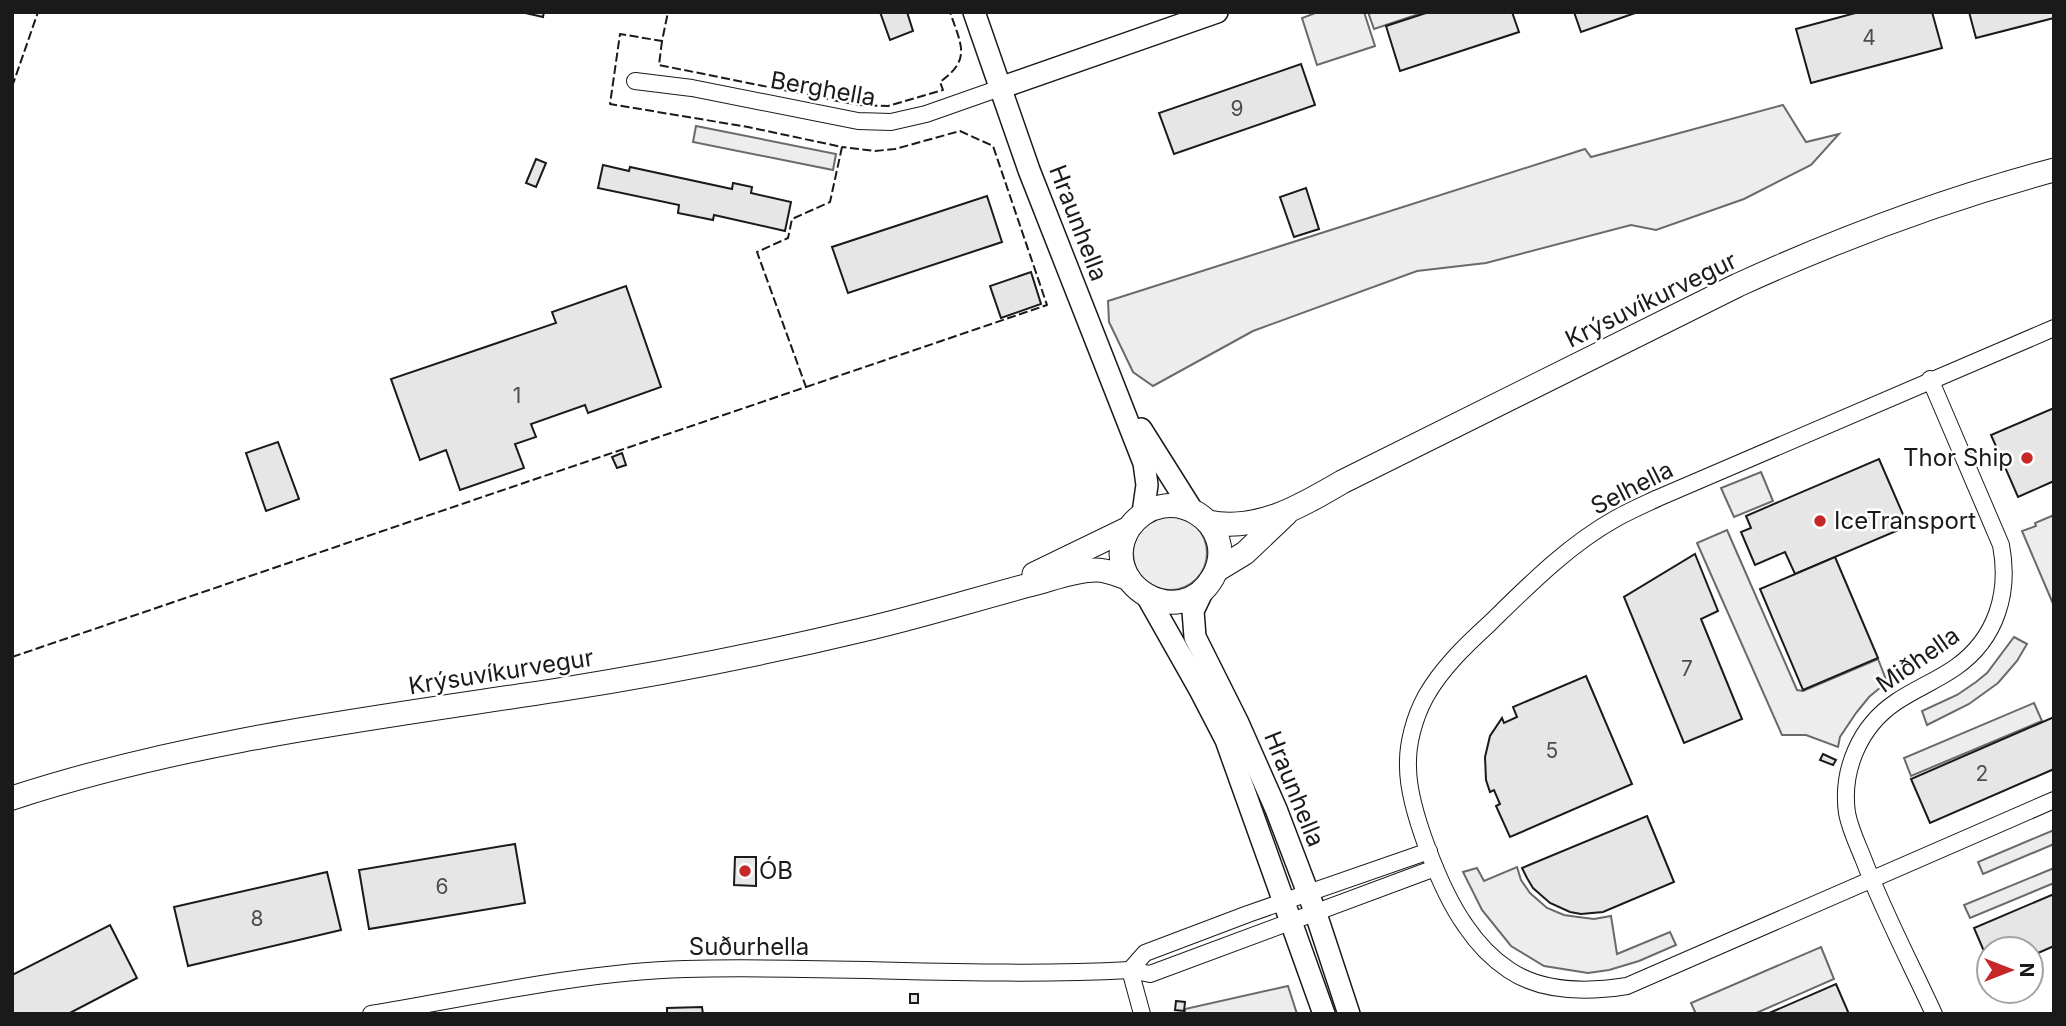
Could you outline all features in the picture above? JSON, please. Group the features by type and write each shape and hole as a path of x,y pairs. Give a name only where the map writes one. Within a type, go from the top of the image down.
{"main road":[{"name":"Krýsuvíkurvegur","path":"1217,570 1245,553 1286,514 1342,482 1738,285 1798,258 1943,201 2054,170"},
{"path":"1167,505 1200,516 1219,545 1217,570 1203,590 1188,599 1163,602 1147,596 1129,579 1124,566 1122,553 1126,533 1136,520 1167,505"},
{"name":"Krýsuvíkurvegur","path":"1200,516 1228,526 1286,514"},
{"name":"Krýsuvíkurvegur","path":"997,593 1136,520"},
{"name":"Krýsuvíkurvegur","path":"12,798 69,779 284,731 561,689 775,651 949,609 997,593 1087,571 1103,571 1129,579"}],"street":[{"name":"Hraunhella","path":"974,12 1033,181 1147,474 1136,520"},
{"path":"1000,88 1217,12"},
{"name":"Berghella","path":"635,81 692,88 858,121 880,122 926,114 1000,88"},
{"name":"Selhella","path":"2054,328 1658,498 1614,520 1573,547 1536,578 1445,668 1426,696 1412,730 1408,766 1412,803 1429,851 1462,922 1479,944 1511,972 1556,988 1599,991 1627,986 2054,800"},
{"name":"Hraunhella","path":"1110,377 1200,516"},
{"name":"Miðhella","path":"1930,379 2001,545 2005,578 2003,594 1992,628 1976,650 1955,668 1895,702 1873,722 1856,750 1847,782 1848,815 1871,878 1934,1014"},
{"name":"Hraunhella","path":"1203,590 1193,611 1195,637 1238,723 1276,809 1316,914 1349,1014"},
{"name":"Hraunhella","path":"1147,596 1226,740 1324,1014"},
{"path":"1142,1014 1130,970 1145,953 1429,851"},
{"path":"1290,924 1436,868"},
{"name":"Suðurhella","path":"371,1014 591,978 684,969 1002,972 1130,970 1150,974 1290,924"}],"shaded area":[{"path":"1318,12 1364,12 1375,46 1317,65 1302,18"},
{"path":"1368,12 1425,12 1374,29"},
{"path":"1783,105 1806,142 1839,134 1811,165 1744,199 1656,230 1631,225 1486,263 1417,271 1253,331 1153,386 1133,372 1109,322 1108,301 1585,149 1591,157"},
{"path":"696,126 836,154 833,170 693,142"},
{"path":"1761,472 1773,501 1734,517 1721,488"},
{"path":"2054,515 2054,606 2022,531"},
{"path":"1170,516 1184,519 1196,527 1204,539 1207,553 1204,567 1196,579 1184,587 1170,590 1156,587 1144,579 1136,567 1133,553 1136,539 1144,527 1156,519"},
{"path":"1727,530 1797,690 1803,691 1878,659 1887,682 1869,697 1856,713 1840,737 1838,747 1806,735 1782,735 1697,543"},
{"path":"2014,637 2027,644 2017,661 1998,683 1969,704 1927,725 1922,711 1957,695 1976,682 1987,673"},
{"path":"2034,703 2042,721 1911,776 1904,758"},
{"path":"2054,830 2054,844 1983,874 1978,862"},
{"path":"1517,867 1521,880 1530,893 1547,908 1564,915 1594,919 1611,916 1617,954 1670,932 1676,945 1609,970 1588,973 1544,966 1511,946 1482,910 1463,872 1477,868 1484,881"},
{"path":"2054,868 2054,883 1970,918 1964,905"},
{"path":"1821,947 1834,979 1754,1014 1696,1014 1691,1003"},
{"path":"1288,986 1297,1014 1185,1014 1185,1009"}],"building":[{"path":"521,12 544,12 543,17"},
{"path":"880,12 907,12 913,31 890,40"},
{"path":"1429,12 1512,12 1519,32 1400,71 1386,26"},
{"path":"1574,12 1638,12 1581,32"},
{"path":"1859,12 1932,12 1942,48 1811,83 1796,29"},
{"path":"1969,12 2054,12 2054,18 1976,38"},
{"path":"1301,64 1315,105 1174,154 1159,113"},
{"path":"536,159 546,163 536,187 526,183"},
{"path":"603,165 629,171 630,167 732,189 733,183 752,187 751,193 791,202 785,231 714,215 713,220 678,213 679,205 598,188"},
{"path":"1306,188 1319,229 1294,237 1280,197"},
{"path":"987,196 1002,242 848,293 832,247"},
{"path":"1031,272 1041,304 1001,318 990,286"},
{"path":"626,286 661,387 588,413 585,405 531,424 536,437 515,444 524,468 460,490 446,450 420,460 391,379 556,323 552,312"},
{"name":"Thor Ship","path":"2054,408 2054,481 2018,497 1991,435"},
{"path":"278,442 299,499 266,511 246,453"},
{"path":"622,453 626,465 617,468 612,457"},
{"path":"1879,459 1908,526 1795,574 1785,552 1755,565 1741,532 1751,528 1746,516"},
{"path":"1695,554 1718,611 1701,619 1742,719 1684,743 1624,597"},
{"path":"1835,557 1878,658 1803,690 1760,589"},
{"path":"1586,676 1632,784 1510,837 1496,806 1500,804 1494,790 1490,792 1486,780 1485,757 1490,736 1502,718 1504,723 1517,717 1513,707"},
{"path":"2054,717 2054,769 1930,823 1911,779"},
{"path":"1823,754 1836,760 1833,765 1820,760"},
{"path":"1647,816 1674,882 1603,912 1581,914 1550,903 1533,888 1522,868"},
{"path":"515,844 525,903 369,929 359,870"},
{"path":"735,857 756,857 756,886 734,885"},
{"path":"327,872 341,930 188,966 174,907"},
{"path":"2054,894 2054,946 2045,950 2045,935 1977,935 1974,928"},
{"path":"110,925 137,978 68,1014 12,1014 12,975"},
{"path":"1836,984 1849,1014 1767,1014"},
{"path":"910,994 918,994 918,1003 910,1003"},
{"path":"1176,1001 1185,1002 1184,1011 1175,1010"},
{"path":"702,1007 703,1014 667,1014 667,1008"}],"fence":[{"path":"12,87 38,12"},
{"path":"12,657 806,387 757,252 788,238 792,219 830,202 842,147 748,127 610,104 620,34 662,41 668,12"},
{"path":"662,41 659,65 858,105 888,106 943,90 940,82 957,66 961,51 950,12"},
{"path":"806,387 1047,305 993,146 960,131 895,149 875,151 842,147"}],"place":[{"name":"Thor Ship","path":"2027,458"},
{"name":"IceTransport","path":"1820,521"},
{"name":"ÓB","path":"745,871"}]}
